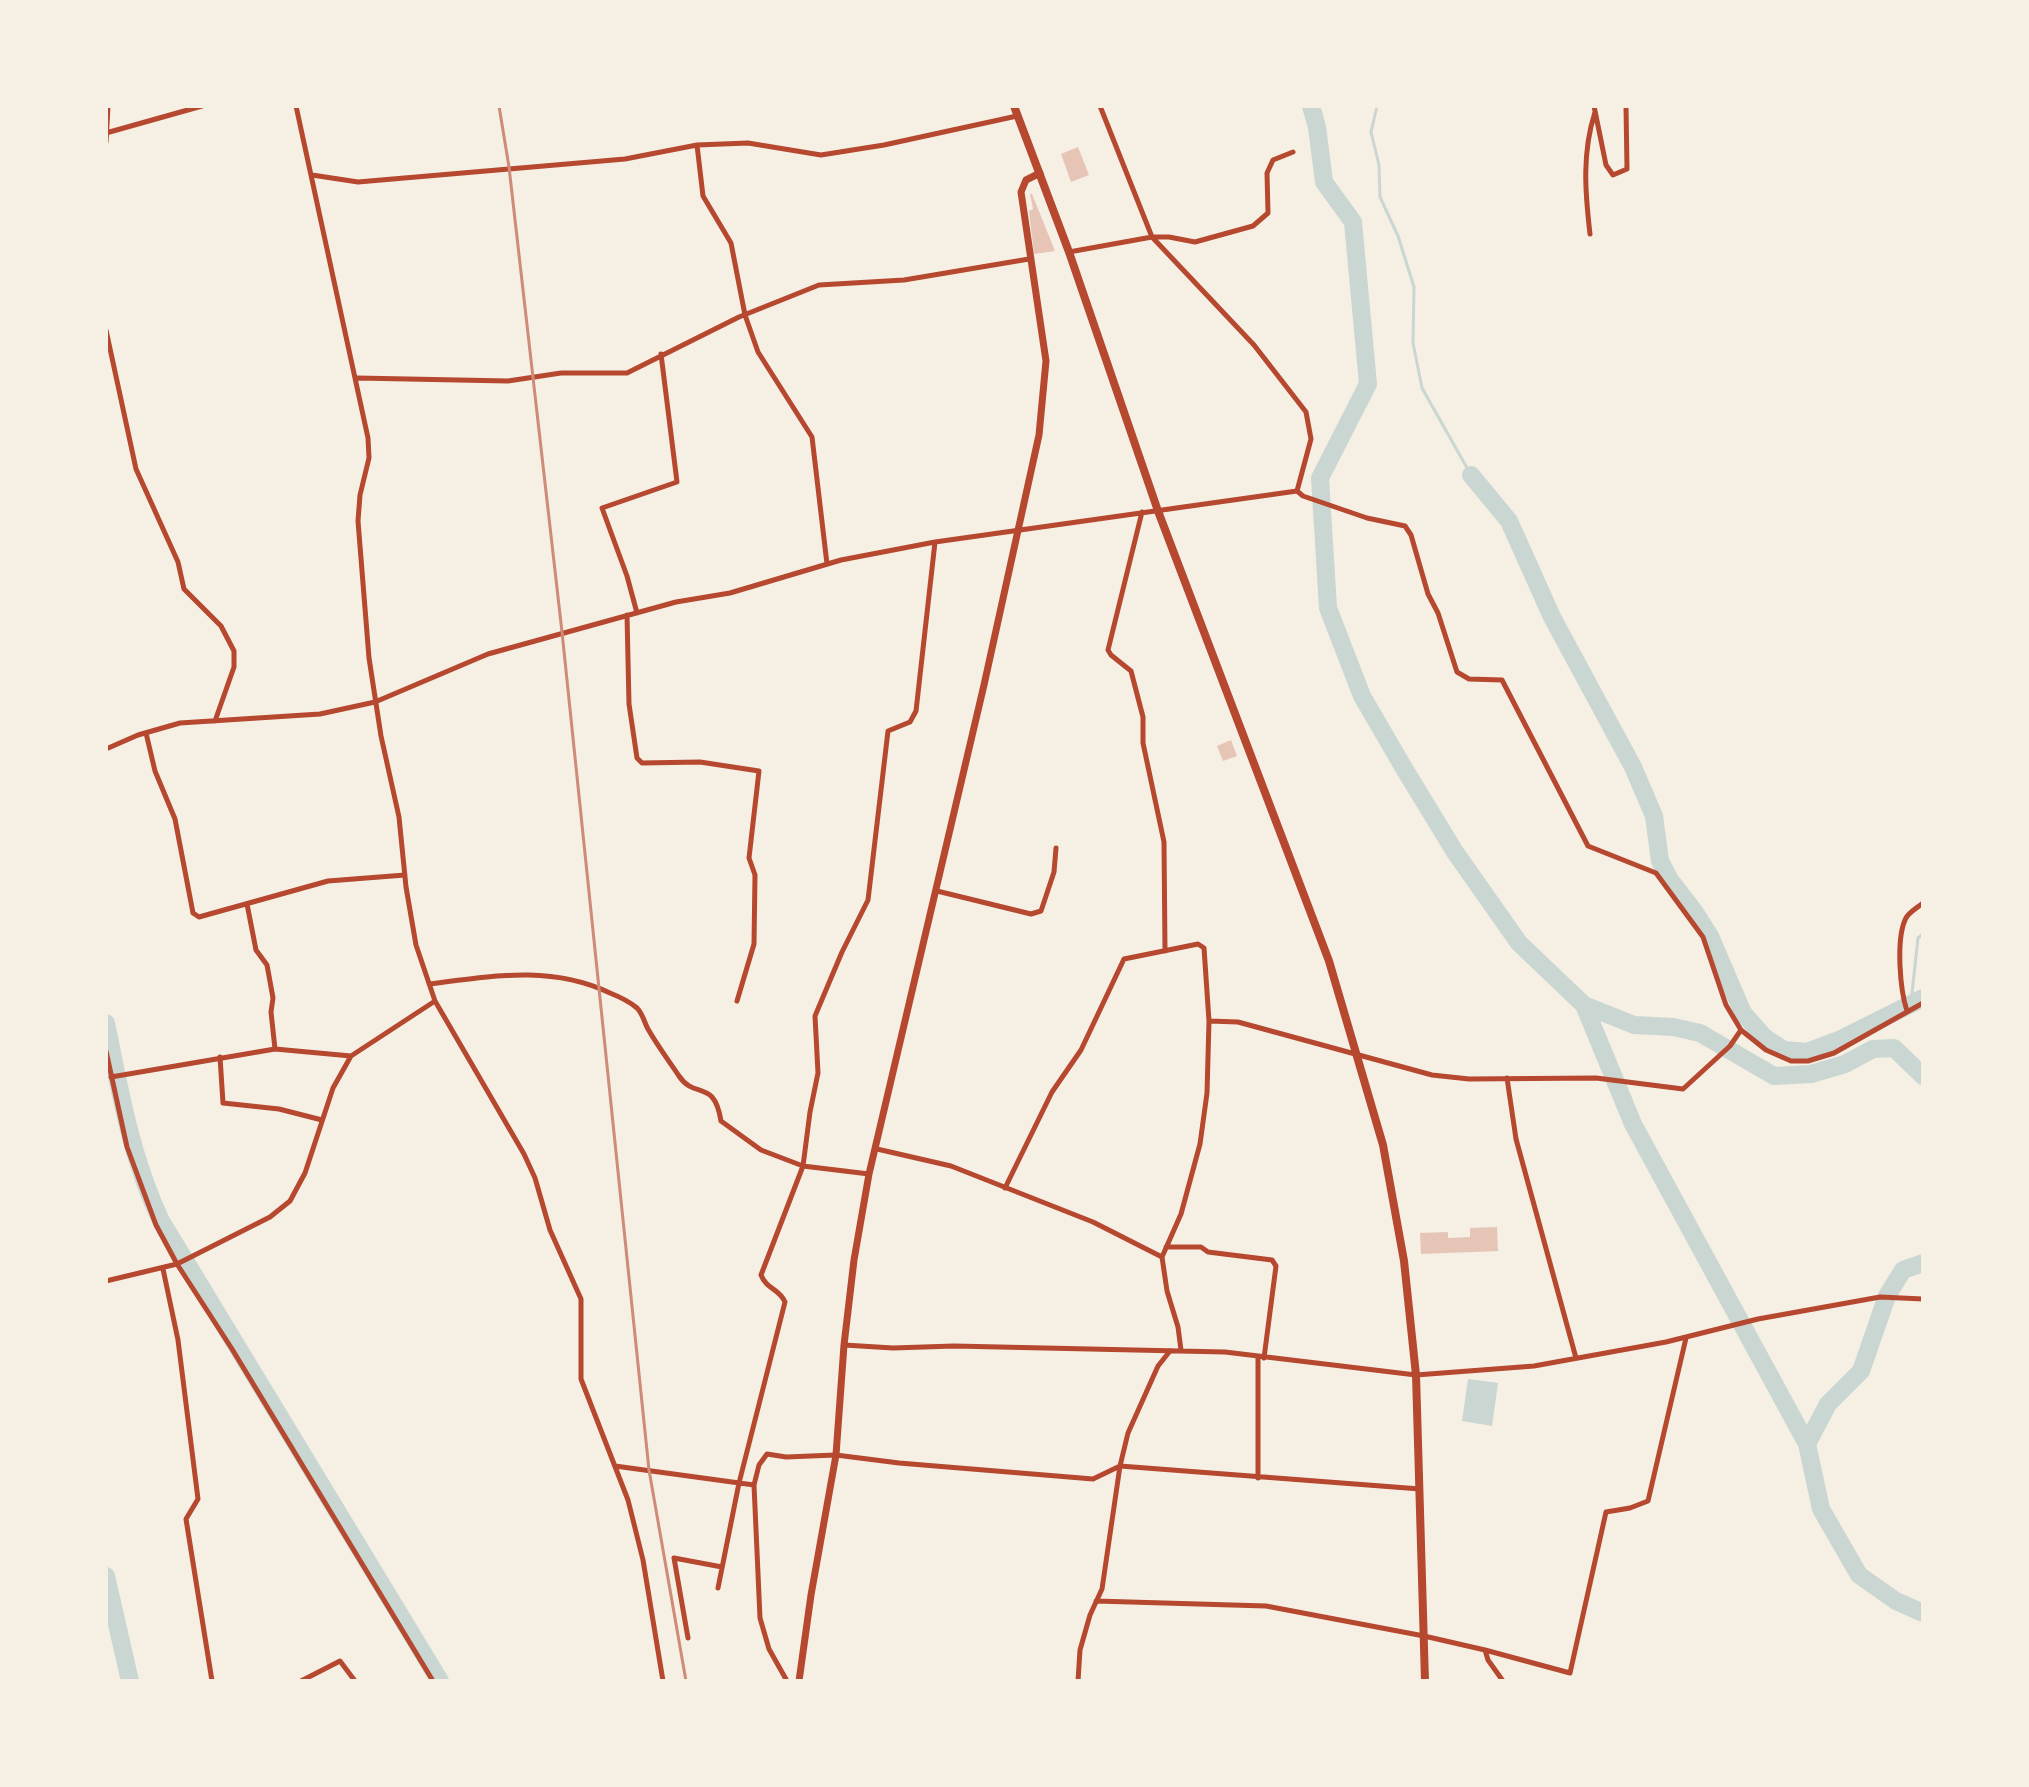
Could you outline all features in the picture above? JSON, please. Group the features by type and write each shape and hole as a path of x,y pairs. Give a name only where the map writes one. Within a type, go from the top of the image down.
{"highway":[{"path":"1014,106 1069,252 1158,511 1329,961 1383,1145 1404,1261 1416,1375 1425,1681"}],"main road":[{"path":"799,1681 836,1455 844,1345 854,1260 869,1174 937,891 1039,435 1046,361 1021,192 1026,180 1040,173"}],"street":[{"path":"106,142 108,106"},
{"path":"106,133 202,106"},
{"path":"296,106 368,438 369,458 360,495 358,521 375,702 399,817 416,945 435,1001 524,1154 535,1178 550,1230 577,1288 582,1324 581,1379 628,1500 643,1560 663,1681"},
{"path":"1100,106 1152,237 1254,345 1306,412 1311,439 1297,491"},
{"path":"1594,109 1606,165 1613,175 1627,169 1626,106"},
{"path":"1590,234 1585,185 1586,139 1594,109"},
{"path":"312,175 358,182 625,159 697,145 748,143 821,155 884,145 1017,116"},
{"path":"697,145 703,196 731,243 745,315 758,352 812,437 827,564"},
{"path":"1069,252 1152,237 1195,242 1253,226 1268,213 1267,173 1273,160 1293,152"},
{"path":"357,378 508,381 561,373 627,373 745,315 819,285 904,280 1029,259"},
{"path":"106,330 136,469 178,562 184,589 221,626 234,651 234,667 215,721"},
{"path":"637,613 602,508 677,482 661,354"},
{"path":"106,749 180,723 320,714 375,702 488,654 627,615 730,593 827,564 935,542 1297,491 1303,496 1361,516 1405,526 1411,535 1428,594 1438,613 1457,672 1469,679 1502,680 1588,846 1656,873 1703,937 1726,1005 1741,1030 1778,1056 1791,1061 1808,1061 1834,1053 1873,1033 1906,1009 1923,1003"},
{"path":"1142,512 1108,650 1131,671 1143,717 1143,743 1164,842 1165,951"},
{"path":"718,1588 739,1483 785,1302 782,1294 765,1284 761,1275 803,1166 818,1073 815,1016 868,900 888,731 910,722 916,711 935,542"},
{"path":"627,615 629,704 637,758 642,763 700,762 759,771 749,858 755,875 754,944 737,1001"},
{"path":"146,733 155,771 175,819 193,913 199,917 328,881 405,875"},
{"path":"937,891 1031,914 1041,911 1054,872 1056,848"},
{"path":"1906,1009 1903,1001 1901,933 1906,916 1923,903"},
{"path":"247,904 256,950 267,965 273,998 271,1012 275,1049"},
{"path":"1005,1188 1052,1092 1081,1050 1124,959 1198,944 1204,948 1209,1021 1207,1093 1200,1144 1181,1214 1162,1257 1181,1350"},
{"path":"429,984 511,975 578,979 628,1001 640,1011 648,1029 682,1081 713,1095 721,1121 761,1150 803,1166 869,1174"},
{"path":"106,1281 179,1263 270,1217 290,1201 305,1173 333,1088 351,1056 435,1001"},
{"path":"1209,1021 1238,1022 1432,1075 1469,1079 1596,1078 1683,1089 1730,1046 1741,1030"},
{"path":"112,1077 275,1049 351,1056"},
{"path":"106,1051 137,1180 156,1225 431,1680"},
{"path":"220,1057 223,1103 279,1109 322,1120"},
{"path":"1507,1078 1518,1151 1576,1358"},
{"path":"877,1149 951,1166 1093,1222 1162,1257"},
{"path":"1166,1247 1201,1247 1208,1252 1272,1260 1276,1266 1261,1358 1258,1478"},
{"path":"163,1269 178,1340 198,1499 186,1519 212,1681"},
{"path":"844,1345 1225,1352 1416,1375 1520,1368 1686,1338 1758,1319 1880,1297 1923,1299"},
{"path":"1096,1601 1266,1606 1424,1636 1570,1673 1606,1512 1648,1501 1686,1338"},
{"path":"1078,1681 1080,1650 1102,1589 1120,1466 1128,1433 1158,1366 1171,1350"},
{"path":"787,1681 769,1649 760,1618 754,1485 759,1465 767,1454 786,1457 836,1455 1093,1479 1120,1466 1420,1489"},
{"path":"615,1466 754,1485"},
{"path":"688,1638 674,1558 722,1567"},
{"path":"1485,1650 1488,1660 1503,1681"},
{"path":"301,1681 340,1661 355,1681"}],"shaded area":[{"path":"1468,1379 1498,1383 1492,1426 1462,1421"}],"building":[{"path":"1078,147 1089,175 1071,182 1061,154"},
{"path":"1032,194 1055,251 1034,254"},
{"path":"1231,740 1237,756 1223,761 1217,746"},
{"path":"1497,1227 1498,1251 1421,1254 1420,1233 1448,1232 1448,1238 1470,1237 1470,1228"}],"waterway":[{"path":"1311,106 1324,182 1353,222 1368,384 1320,478 1328,608 1362,696 1455,852 1519,943 1584,1005 1634,1025 1673,1027 1700,1033 1774,1076 1811,1074 1845,1064 1873,1049 1894,1048 1923,1076"},
{"path":"1377,106 1371,132 1379,165 1380,197 1398,236 1414,287 1413,343 1422,388 1471,475"},
{"path":"1471,475 1509,521 1552,617 1633,767 1654,816 1660,861 1710,936 1743,1013 1764,1037 1784,1050 1807,1052 1839,1040 1923,998"},
{"path":"1911,1002 1918,938 1923,934"},
{"path":"1584,1005 1633,1124 1807,1444 1821,1509 1859,1575 1896,1601 1923,1613"},
{"path":"106,1023 134,1149 161,1221 440,1681"},
{"path":"1807,1444 1828,1404 1861,1371 1887,1296 1903,1270 1923,1263"},
{"path":"106,1576 130,1681"}],"railway":[{"path":"499,106 509,167 562,632 649,1470 686,1681"}]}
